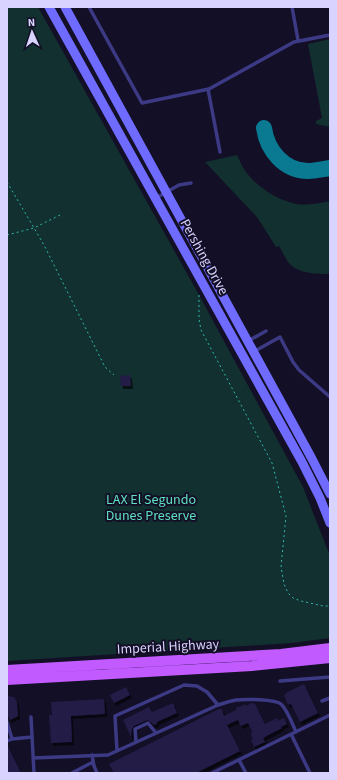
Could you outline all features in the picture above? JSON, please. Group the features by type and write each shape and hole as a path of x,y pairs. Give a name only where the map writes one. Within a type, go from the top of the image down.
{"main road":[{"name":"Pershing Drive","path":"50,7 302,462 320,498 330,523"},
{"name":"Pershing Drive","path":"65,7 315,463 330,494"},
{"name":"Imperial Highway","path":"7,670 281,654 330,648"},
{"name":"Imperial Highway","path":"7,680 252,666 330,658"}],"lane":[{"path":"89,7 142,103 208,89 298,40 330,35"},
{"path":"292,7 298,40"},
{"path":"208,89 220,152"},
{"path":"155,198 179,185 191,183"},
{"path":"248,341 266,331"},
{"path":"254,352 280,337 292,362 330,398"},
{"path":"280,680 330,677"},
{"path":"117,751 115,716 184,685 197,686 207,692 218,705"},
{"path":"322,701 330,698"},
{"path":"33,758 108,755 218,705 236,700 277,702 282,705 287,712 296,732"},
{"path":"212,773 330,715"},
{"path":"31,718 34,773"},
{"path":"7,722 12,739"},
{"path":"136,742 135,729 148,723 156,733"},
{"path":"292,734 310,773"},
{"path":"7,741 32,737"},
{"path":"92,755 93,762 98,773"},
{"path":"239,760 246,773"},
{"path":"72,773 93,762"}],"path":[{"path":"7,182 44,245 105,367 114,376"},
{"path":"7,235 34,228 60,215"},
{"path":"199,295 199,319 201,330 272,463 286,516 281,567 284,584 288,593 293,598 323,606 330,606"}],"green space":[{"name":"LAX El Segundo Dunes Preserve","path":"7,7 38,7 199,295 303,487 330,556 330,638 292,643 7,661"},
{"path":"330,39 330,127 316,124 316,121 322,118 308,44"},
{"path":"237,155 243,168 251,178 262,188 275,196 300,205 330,201 330,271 328,274 302,271 292,266 279,246 276,247 257,217 205,162"}],"building":[{"path":"130,375 131,386 121,386 120,376"},
{"path":"304,684 318,713 300,722 291,704 288,705 284,695"},
{"path":"126,687 130,695 114,703 110,695"},
{"path":"7,696 14,697 17,702 18,716 10,720 7,714"},
{"path":"104,699 105,714 71,716 72,742 51,743 49,715 52,715 51,702"},
{"path":"173,703 177,713 157,722 157,724 154,725 148,720 134,726 131,737 123,720 149,707 152,712"},
{"path":"251,703 255,704 265,724 277,718 278,721 284,718 287,724 263,738 265,742 254,747 251,740 253,739 251,735 252,731 248,723 241,726 238,720 227,725 240,751 196,773 114,773 109,764 219,709 222,709 224,716 236,710 237,706 240,707 245,704 246,706"},
{"path":"7,744 21,773 7,773"}],"taxiway":[{"path":"264,128 269,144 278,158 284,163 299,170 308,171 330,168"}]}
